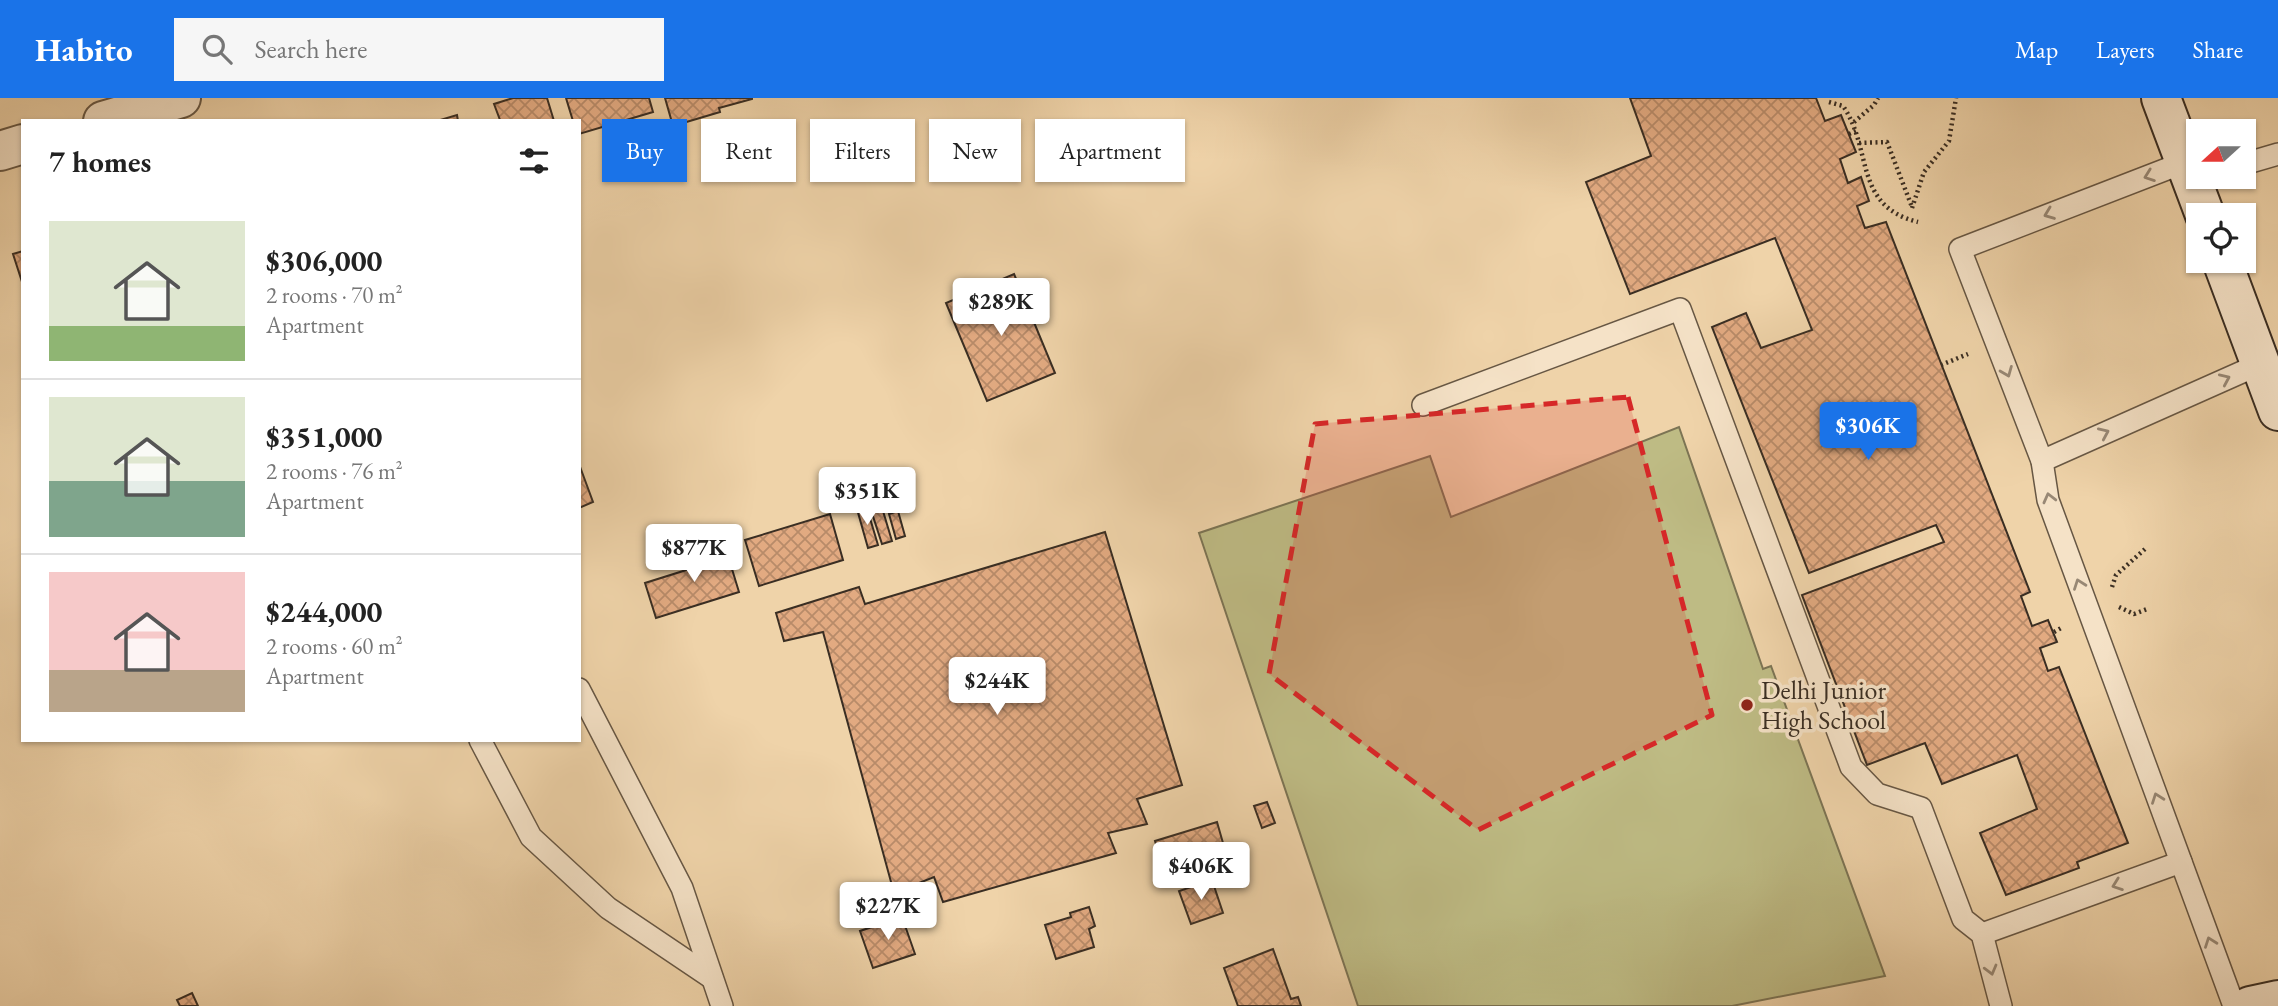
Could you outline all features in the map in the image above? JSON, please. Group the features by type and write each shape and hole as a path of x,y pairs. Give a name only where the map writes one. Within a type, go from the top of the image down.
{"street":[{"path":"110,119 181,98"},
{"path":"2161,98 2186,158"},
{"path":"0,151 21,145"},
{"path":"2226,273 2278,411"},
{"path":"2250,1006 2278,1000"}],"lane":[{"path":"2256,160 2278,154"},
{"path":"2186,187 1960,249 2042,461 2048,500 2234,1006"},
{"path":"1423,405 1680,309 1851,767 1877,794 1922,808 1963,919 1982,934 2001,1006"},
{"path":"2042,461 2260,363"},
{"path":"581,693 681,888 722,1006"},
{"path":"481,742 531,837 608,908 712,978"},
{"path":"1982,934 2181,862"}],"path":[{"path":"1854,122 1878,98"},
{"path":"1859,143 1887,142 1913,208 1924,172 1949,141 1956,98"},
{"path":"1829,102 1843,106 1854,122 1865,170 1878,198 1893,213 1918,222"},
{"path":"1849,134 1856,131"},
{"path":"1941,365 1969,354"},
{"path":"2111,591 2116,575 2145,549"},
{"path":"2114,598 2117,606 2134,614 2147,610"},
{"path":"2054,632 2064,627"}],"highlighted area":[{"path":"1628,397 1712,715 1478,830 1269,674 1315,424"}],"shaded area":[{"path":"1679,427 1763,669 1771,666 1885,976 1732,1006 1358,1006 1199,533 1430,456 1451,517"}],"building":[{"path":"513,98 547,98 553,119 500,119 494,104"},
{"path":"566,98 649,98 653,112 629,119 602,119 602,127 581,133 581,119 572,119"},
{"path":"665,98 752,98 719,108 720,112 687,122 687,119 671,119"},
{"path":"1630,98 1816,98 1825,121 1841,115 1856,152 1840,159 1848,183 1861,177 1869,201 1857,206 1865,228 1886,222 2030,592 2021,596 2032,626 2048,620 2057,642 2040,648 2048,671 2059,667 2128,843 2077,862 2079,868 2006,895 1980,833 2037,809 2017,755 1942,784 1925,743 1867,765 1802,595 1944,542 1936,525 1809,573 1712,327 1746,313 1761,348 1812,330 1775,238 1630,294 1586,182 1651,156"},
{"path":"21,252 21,279 13,254"},
{"path":"1014,274 1055,373 987,401 946,303"},
{"path":"581,469 593,502 581,507"},
{"path":"880,501 892,541 882,544 869,504"},
{"path":"866,505 878,545 868,548 857,509"},
{"path":"898,511 905,536 896,539 889,514"},
{"path":"830,514 843,560 759,586 745,540"},
{"path":"1105,532 1182,785 1137,799 1147,824 1108,833 1116,853 943,902 934,877 894,893 823,632 784,641 776,613 859,587 865,604"},
{"path":"720,546 724,557 728,556 739,592 656,618 645,583 699,566 695,554"},
{"path":"1267,802 1275,823 1262,828 1254,806"},
{"path":"1217,822 1227,857 1165,876 1155,841"},
{"path":"1212,880 1223,913 1191,924 1179,891"},
{"path":"1089,907 1095,926 1089,929 1094,947 1056,959 1045,925 1071,917 1070,913"},
{"path":"902,917 915,954 873,968 860,931"},
{"path":"1273,949 1291,999 1298,997 1301,1006 1238,1006 1224,968"},
{"path":"192,993 198,1006 180,1006 177,1000"}],"place":[{"name":"Delhi Junior High School","path":"1747,705"}]}
